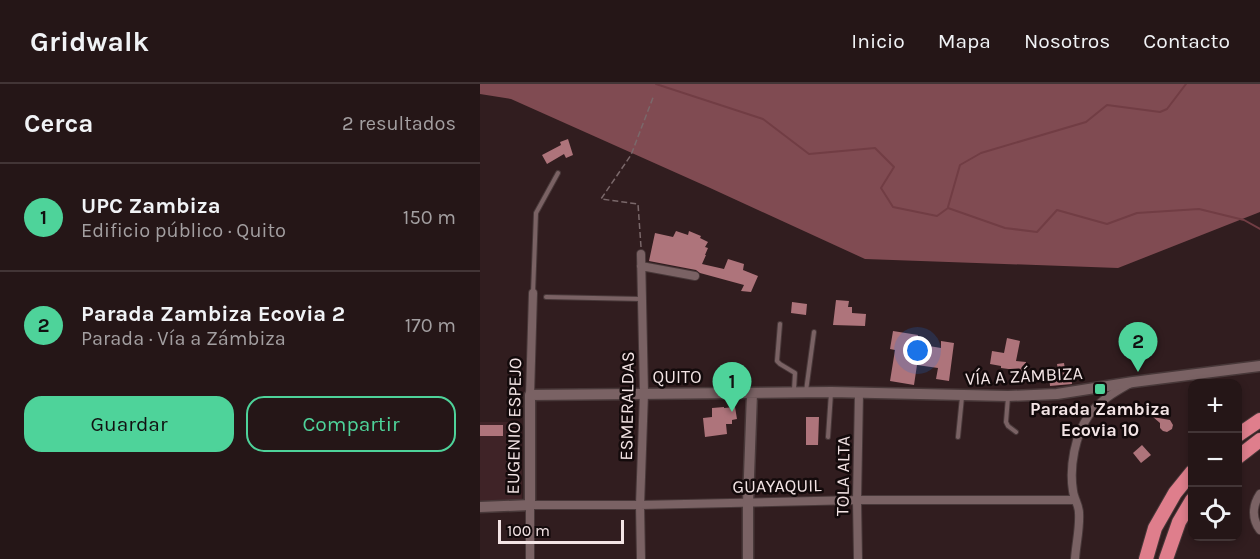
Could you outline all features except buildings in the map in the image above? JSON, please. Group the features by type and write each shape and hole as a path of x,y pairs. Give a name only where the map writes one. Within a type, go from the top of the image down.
{"highway":[{"path":"1241,433 1260,420"},
{"path":"1242,454 1260,440"},
{"path":"1146,559 1155,528 1175,493 1188,477"},
{"path":"1166,559 1179,522 1188,507"}],"street":[{"name":"ESMERALDAS","path":"641,254 644,393 640,505 641,559"},
{"path":"641,266 695,276"},
{"name":"EUGENIO ESPEJO","path":"530,559 530,395 533,293"},
{"name":"VÍA A ZÁMBIZA","path":"859,393 962,396 1057,394 1260,366"},
{"path":"1075,559 1079,512 1072,491 1071,466 1074,452 1089,416 1114,393 1133,382"},
{"path":"748,559 752,393"},
{"name":"QUITO","path":"530,395 859,393"},
{"name":"TOLA ALTA","path":"858,559 859,393"},
{"path":"1260,494 1254,509 1255,523 1260,529"},
{"name":"GUAYAQUIL","path":"480,507 857,500 1074,500"}],"lane":[{"path":"533,293 536,213 558,173"},
{"path":"546,297 642,299"},
{"path":"780,324 777,360 795,373 793,393"},
{"path":"806,393 814,332"},
{"path":"828,437 831,392"},
{"path":"958,437 962,396"},
{"path":"1008,396 1006,422 1016,432"}],"path":[{"path":"641,254 638,204 601,199 631,155 654,95"}],"shaded area":[{"path":"480,84 1260,84 1260,212 1118,268 865,259 511,99 480,94"},
{"path":"480,422 521,422 522,501 480,501"}],"waterway":[{"path":"656,84 763,119 809,154 875,148 894,167 881,188 893,207 937,216 948,208 1005,228 1037,232 1057,210 1107,224 1137,213 1199,209 1244,220 1260,229"},
{"path":"948,207 960,165 981,153 1086,122 1107,105 1160,112 1167,109 1186,84"}],"place":[{"name":"Parada Zambiza Ecovia 2","path":"1138,372"},
{"name":"Parada Zambiza Ecovia 10","path":"1100,389"},
{"name":"UPC Zambiza","path":"732,412"}]}
